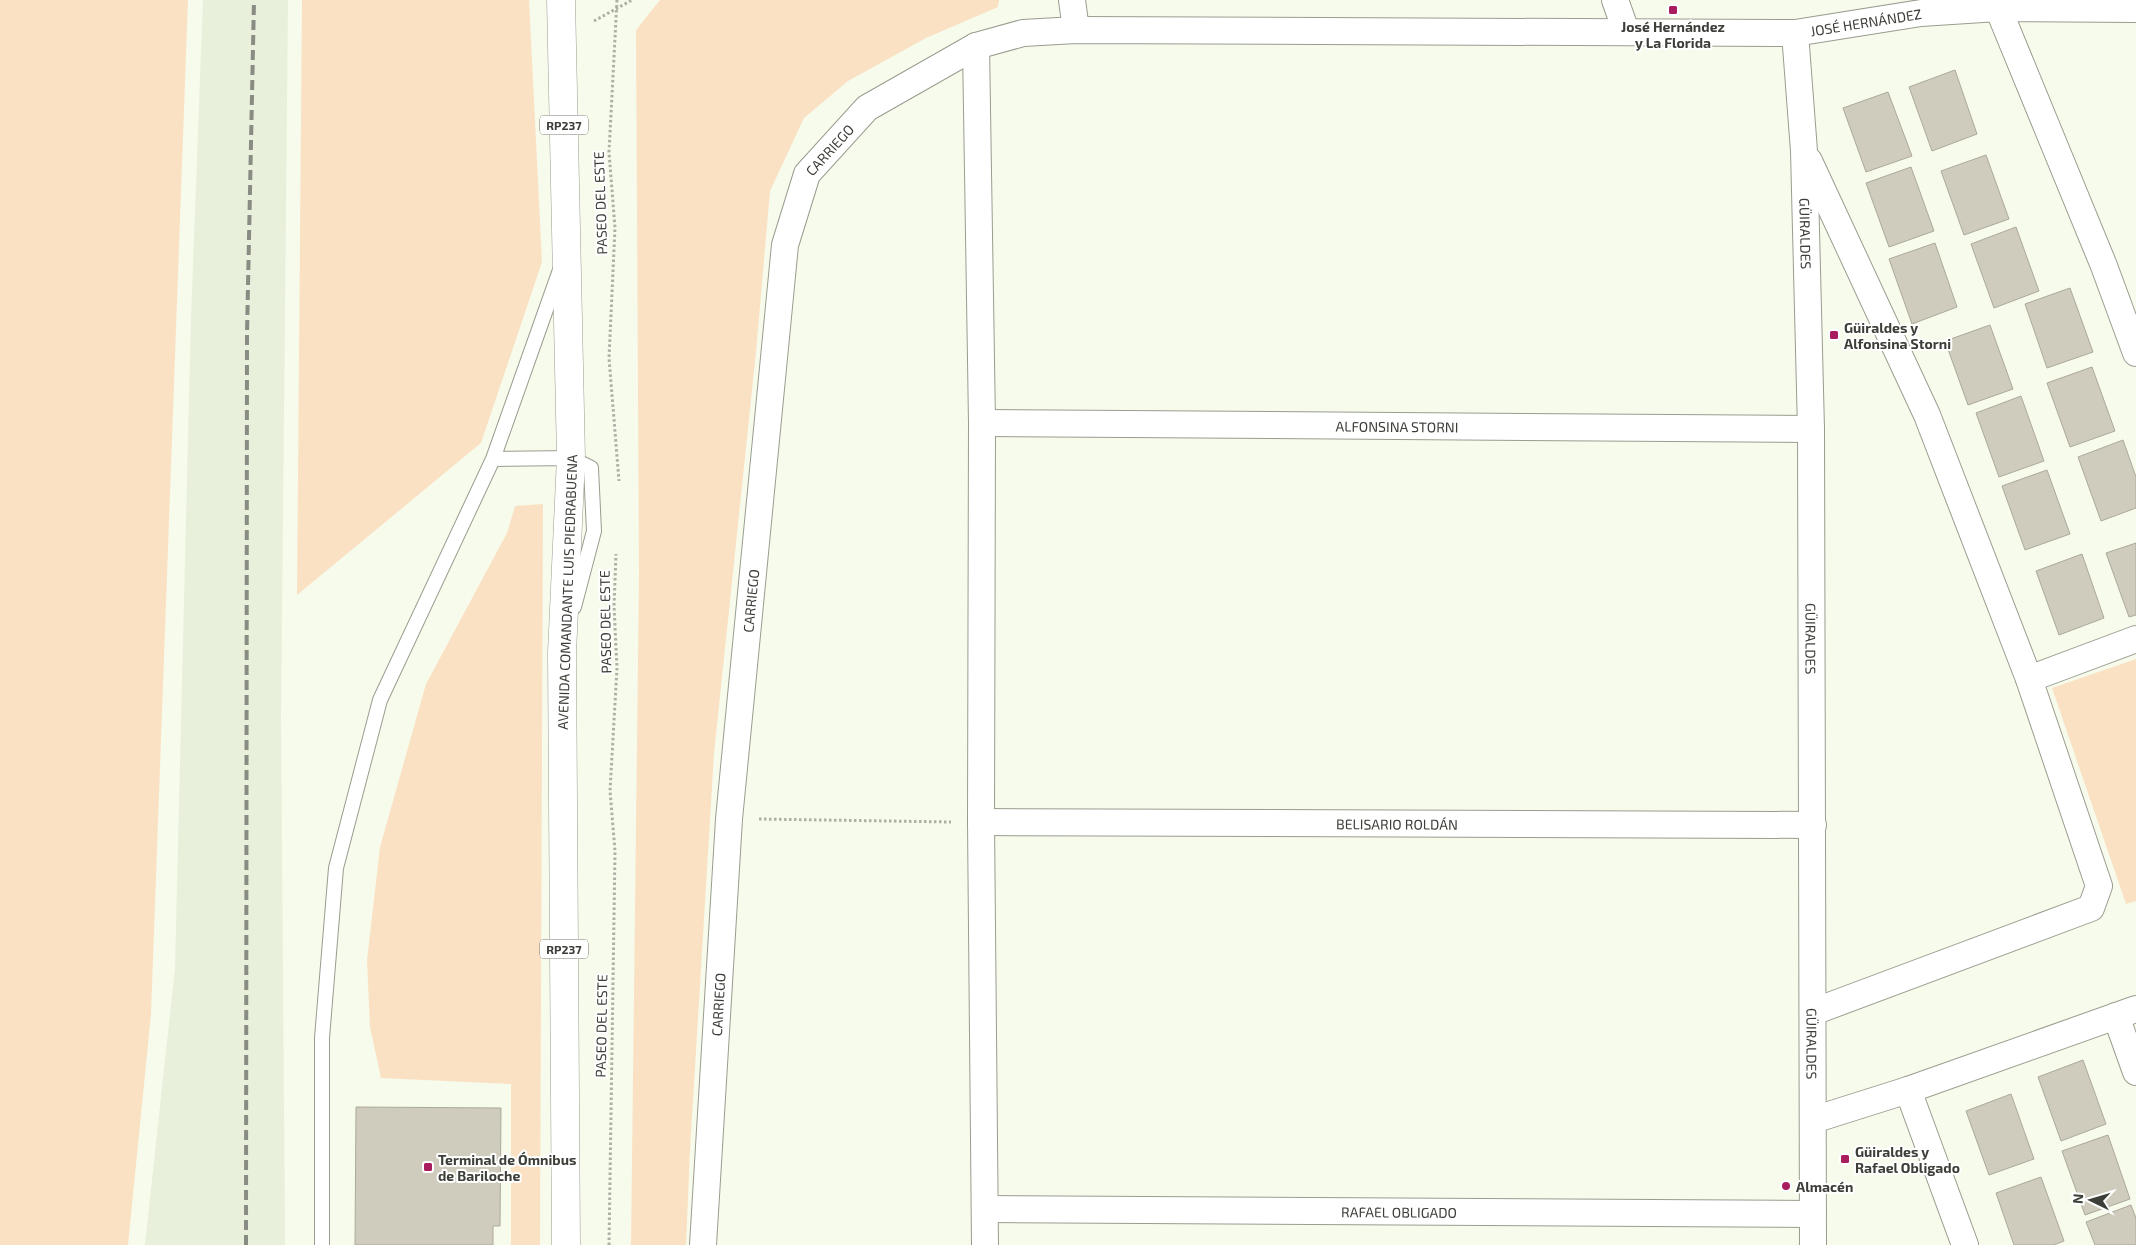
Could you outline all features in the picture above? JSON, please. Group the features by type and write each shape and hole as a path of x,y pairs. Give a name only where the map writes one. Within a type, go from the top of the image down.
{"main road":[{"name":"AVENIDA COMANDANTE LUIS PIEDRABUENA","path":"561,0 572,458 562,653 566,1245"}],"street":[{"path":"1072,0 1076,30"},
{"path":"1615,0 1626,31"},
{"name":"JOSÉ HERNÁNDEZ","path":"1076,30 1795,33 1918,6 2136,9"},
{"path":"1998,8 2104,266 2136,352"},
{"name":"CARRIEGO","path":"703,1245 729,819 785,245 807,174 867,108 976,46 1023,33 1076,30"},
{"name":"GÜIRALDES","path":"1795,33 1804,151 1811,429 1813,1245"},
{"path":"976,46 982,423 981,822 986,1245"},
{"path":"1804,151 1927,415 2029,679 2099,886 2091,908 1813,1012"},
{"name":"ALFONSINA STORNI","path":"982,423 1811,429"},
{"path":"2029,679 2136,639"},
{"name":"BELISARIO ROLDÁN","path":"981,822 1813,825"},
{"path":"1813,1120 1908,1090 2126,1013 2136,1072"},
{"path":"1908,1090 1965,1245"},
{"name":"RAFAEL OBLIGADO","path":"985,1209 1813,1214"}],"lane":[{"path":"322,1245 322,1038 336,868 380,700 493,458 567,250"},
{"path":"493,458 572,458"}],"path":[{"name":"PASEO DEL ESTE","path":"617,0 609,152 615,228 609,358 619,470 618,489"},
{"path":"562,38 632,0"},
{"name":"PASEO DEL ESTE","path":"610,1245 615,851 610,791 617,668 614,606 616,548"},
{"path":"729,819 981,822"}],"shaded area":[{"path":"0,0 188,0 151,1014 128,1245 0,1245"},
{"path":"203,0 288,0 281,717 285,1245 145,1245 175,968 191,318"},
{"path":"302,0 529,0 542,262 481,443 297,595"},
{"path":"660,0 999,0 998,7 926,38 848,81 804,118 770,191 756,352 714,754 686,1245 631,1245 639,575 636,30"},
{"path":"543,504 540,1245 511,1245 511,1084 381,1078 370,1027 367,960 380,847 426,684 507,533 515,506"},
{"path":"2136,659 2136,901 2126,904 2052,688"}],"building":[{"path":"1955,70 1977,134 1932,151 1909,87"},
{"path":"1888,92 1912,156 1866,172 1843,108"},
{"path":"1986,155 2009,219 1964,235 1941,171"},
{"path":"1911,167 1934,231 1889,247 1866,183"},
{"path":"2016,227 2039,291 1994,308 1971,244"},
{"path":"1935,243 1957,307 1912,324 1889,259"},
{"path":"2070,288 2093,352 2047,368 2025,304"},
{"path":"1990,325 2013,389 1968,405 1945,341"},
{"path":"2092,367 2115,431 2070,447 2047,383"},
{"path":"2021,396 2044,461 1999,477 1976,413"},
{"path":"2123,440 2136,477 2136,508 2101,521 2078,457"},
{"path":"2047,470 2070,534 2025,550 2002,486"},
{"path":"2136,543 2136,615 2129,617 2106,553"},
{"path":"2082,554 2104,618 2059,635 2036,571"},
{"path":"2083,1060 2106,1124 2061,1141 2038,1077"},
{"path":"2011,1094 2034,1159 1989,1175 1966,1111"},
{"name":"Terminal de Ómnibus de Bariloche","path":"356,1107 501,1108 500,1226 493,1226 493,1245 355,1245"},
{"path":"2108,1135 2130,1199 2085,1215 2062,1151"},
{"path":"2041,1177 2064,1241 2054,1245 2014,1245 1996,1193"},
{"path":"2131,1205 2136,1218 2136,1245 2095,1245 2086,1222"}],"railway":[{"path":"246,1245 247,334 254,0"}],"place":[{"name":"José Hernández y La Florida","path":"1673,10"},
{"name":"Güiraldes y Alfonsina Storni","path":"1834,335"},
{"name":"Güiraldes y Rafael Obligado","path":"1845,1159"},
{"name":"Terminal de Ómnibus de Bariloche","path":"428,1167"},
{"name":"Almacén","path":"1786,1186"}]}
